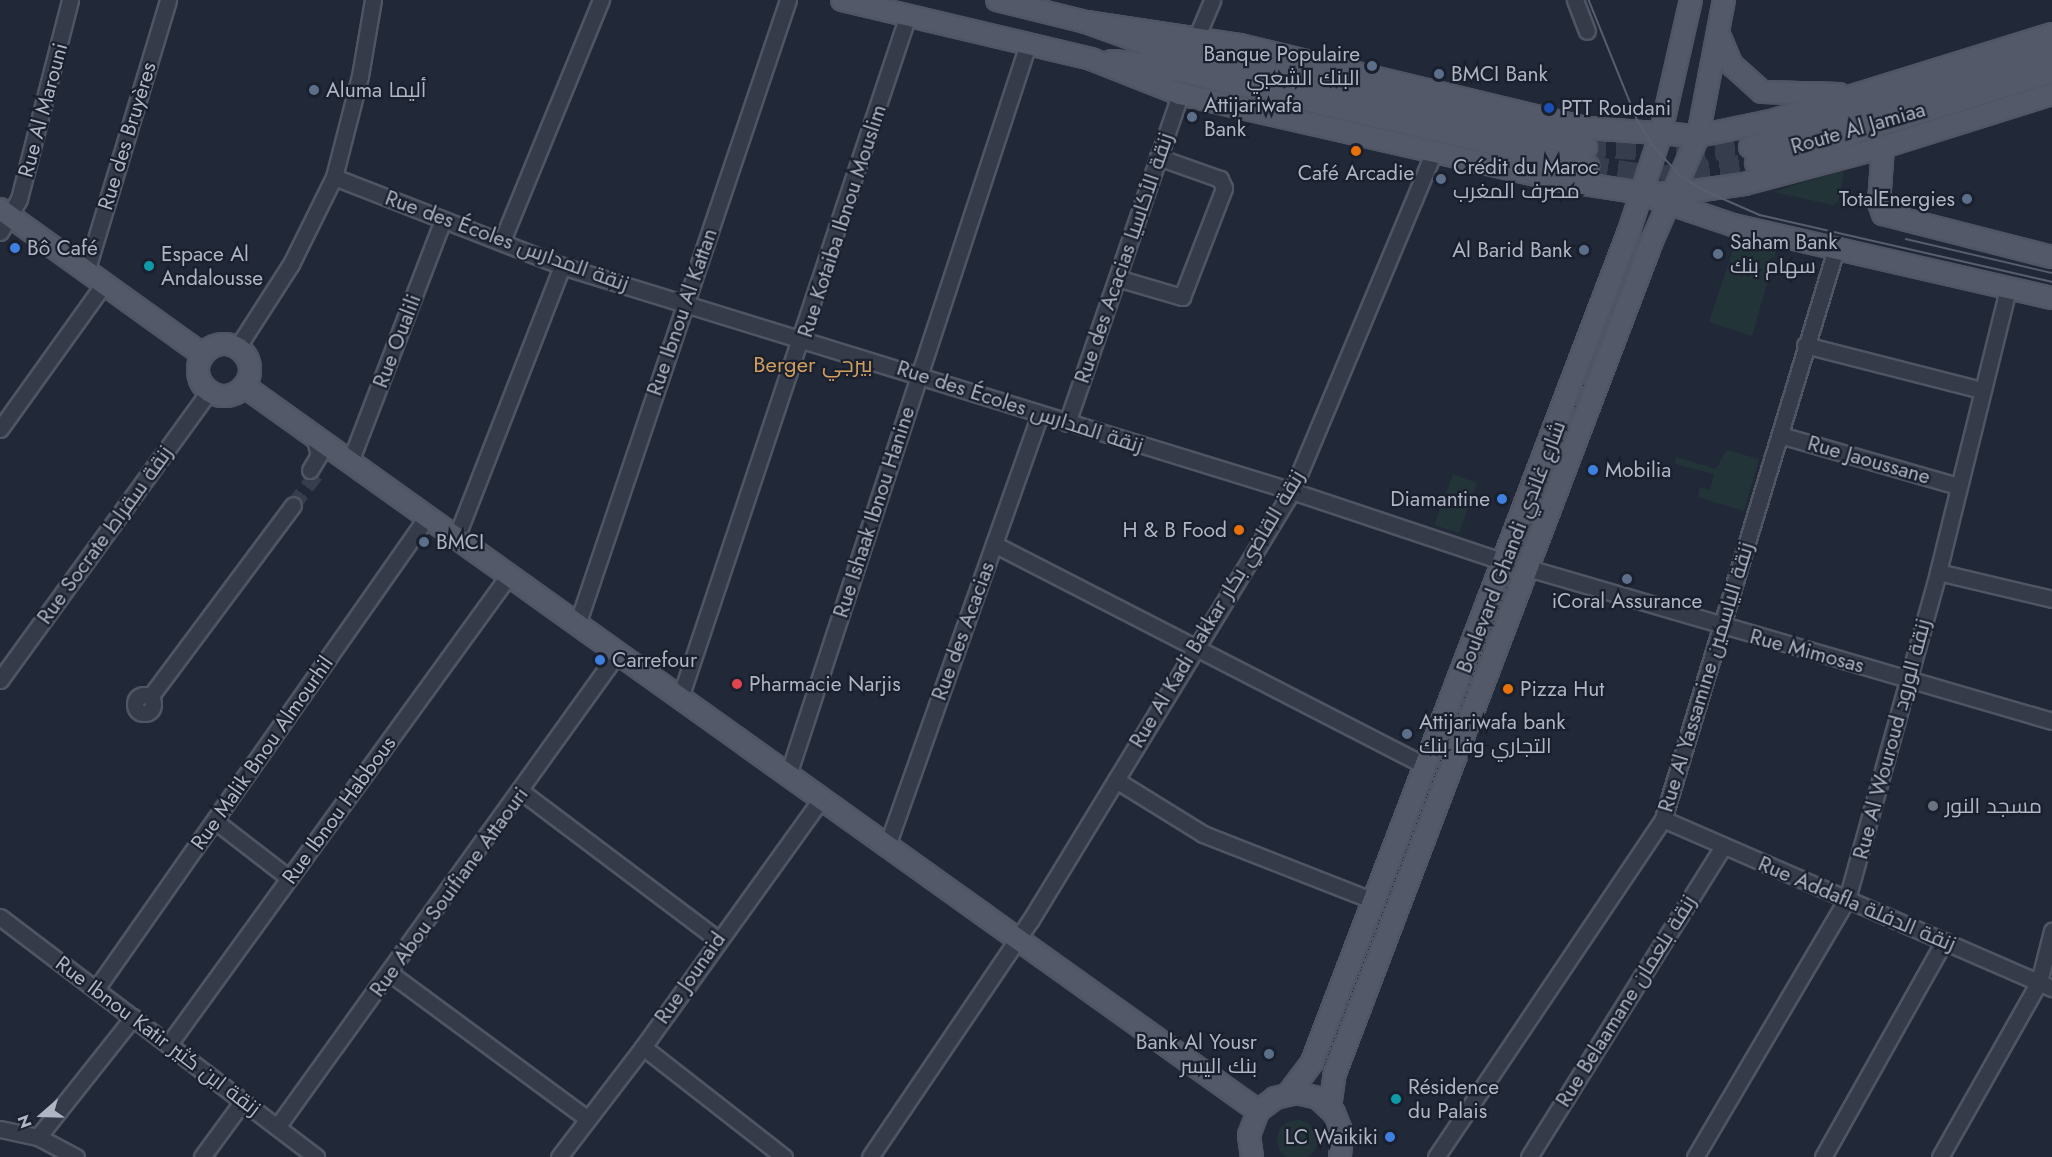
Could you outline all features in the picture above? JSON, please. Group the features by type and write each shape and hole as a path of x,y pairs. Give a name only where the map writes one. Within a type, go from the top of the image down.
{"main road":[{"path":"843,0 1091,59 1180,94 1559,180 1671,198 1733,225 2052,298"},
{"path":"997,0 1086,22 1150,45 1587,157 1150,64 1091,59"},
{"name":"Boulevard Ghandi شارع غاندي","path":"1289,1093 1312,1062 1424,765 1504,562 1641,194 1660,136 1691,0"},
{"name":"Boulevard Ghandi شارع غاندي","path":"1329,1107 1335,1073 1671,198 1698,136 1724,0"},
{"name":"Route Al Jamiaa","path":"1086,22 1197,36 1587,128 1660,136 1698,136 1771,121 2052,34"},
{"path":"1719,34 1732,65 1762,92 1862,93"},
{"path":"2052,53 1753,155 2052,72"},
{"name":"Route Al Jamiaa","path":"1671,198 1744,184 1884,147 2052,94"},
{"path":"1884,147 1879,203 1883,214 2052,257"},
{"path":"3,220 86,272 203,355"},
{"path":"219,345 237,348 249,365 244,386 228,395 209,391 199,374 203,355 219,345"},
{"path":"244,386 1258,1111"},
{"path":"1252,1157 1249,1135 1258,1111 1269,1101 1289,1093 1311,1095 1329,1107 1357,1157"},
{"path":"1340,1157 1342,1133"}],"street":[{"name":"Rue Al Marouni","path":"3,220 19,199 46,104 70,0"},
{"name":"Rue des Bruyères","path":"86,272 168,0"},
{"path":"237,348 291,264 334,177 360,76 373,0"},
{"path":"502,242 601,0"},
{"name":"Rue Ibnou Al Kattan","path":"577,625 788,0"},
{"path":"1197,36 1212,0"},
{"path":"1575,0 1587,31"},
{"name":"Rue Kotaiba Ibnou Mouslim","path":"680,698 802,339 908,15"},
{"name":"Rue Ishaak Ibnou Hanine","path":"788,775 1028,44"},
{"name":"Rue des Acacias زنقة الأكاسيا","path":"1067,423 1180,94"},
{"name":"Rue Al Kadi Bakkar زنقة القاضي بكار","path":"870,1157 1018,940 1292,491 1434,151"},
{"path":"1117,278 1182,297 1224,188 1220,179 1158,156"},
{"name":"Rue des Écoles زنقة المدارس","path":"334,177 562,266 920,374 1039,416 1292,491 1504,562"},
{"name":"Rue Oualili","path":"348,460 443,220"},
{"name":"Rue Al Yassamine زنقة الياسمين","path":"1436,1157 1663,819 1723,628 1805,345 1836,249"},
{"path":"456,538 562,266"},
{"path":"0,429 103,285"},
{"name":"Rue Al Wouroud زنقة الورود","path":"1695,1157 1847,899 1938,572 1981,390 2008,289"},
{"path":"1805,345 1981,390"},
{"name":"Rue Socrate زنقة سقراط","path":"0,680 209,391"},
{"name":"Rue des Acacias","path":"887,846 1039,416"},
{"name":"Rue Jaoussane","path":"1780,435 1958,486"},
{"path":"314,436 319,455 313,472 326,464 348,460"},
{"path":"150,697 288,506"},
{"name":"Rue Malik Bnou Almourhil","path":"96,989 427,517"},
{"path":"994,544 1424,765"},
{"name":"Rue Mimosas","path":"1528,568 1723,628 2052,721"},
{"path":"1938,572 2052,598"},
{"name":"Rue Ibnou Habbous","path":"169,1044 509,576"},
{"name":"Rue Abou Souifiane Attaouri","path":"278,1127 522,792 617,654"},
{"path":"1116,780 1203,834 1374,901"},
{"path":"522,792 717,939"},
{"name":"Rue Jounaid","path":"558,1157 643,1047 717,939 821,799"},
{"name":"Rue Addafla زنقة الدفلة","path":"1663,819 2046,985"},
{"path":"215,821 289,878"},
{"name":"Rue Belaamane زنقة بلعمان","path":"1529,1157 1723,846"},
{"name":"Rue Ibnou Katir زنقة ابن كثير","path":"0,916 316,1157"},
{"path":"1940,1157 2046,985 2052,931"},
{"path":"1823,1157 1944,941"},
{"path":"391,974 586,1118"},
{"path":"38,1137 133,1017"},
{"path":"643,1047 784,1157"},
{"path":"202,1157 243,1101"},
{"path":"0,1129 38,1137 76,1157"}],"shaded area":[{"path":"1840,171 1844,172 1838,202 1833,205 1773,192"},
{"path":"1737,238 1777,248 1752,336 1709,322"},
{"path":"1727,450 1759,459 1744,511 1698,497 1700,487 1710,490 1714,474 1675,464 1676,457 1716,469"},
{"path":"1453,474 1477,483 1459,533 1434,525"},
{"path":"1297,1120 1311,1126 1317,1140 1311,1154 1297,1160 1283,1154 1277,1140 1283,1126"}],"tunnel":[{"path":"1586,147 1685,153 1750,147"},
{"path":"1588,166 1660,176 1756,163"},
{"path":"293,505 316,474"}],"tram line":[{"path":"1589,0 1638,121 1655,148 1681,176 1705,191 1760,215 2052,282"},
{"path":"1906,239 2052,273"}],"place":[{"name":"Banque Populaire البنك الشعبي","path":"1372,66"},
{"name":"BMCI Bank","path":"1439,74"},
{"name":"Aluma أليما","path":"314,90"},
{"name":"PTT Roudani","path":"1549,108"},
{"name":"Attijariwafa Bank","path":"1192,117"},
{"name":"Café Arcadie","path":"1356,151"},
{"name":"Crédit du Maroc مصرف المغرب","path":"1441,179"},
{"name":"TotalEnergies","path":"1967,199"},
{"name":"Bô Café","path":"15,248"},
{"name":"Al Barid Bank","path":"1584,250"},
{"name":"Saham Bank سهام بنك","path":"1718,254"},
{"name":"Espace Al Andalousse","path":"149,266"},
{"name":"Mobilia","path":"1593,470"},
{"name":"Diamantine","path":"1502,499"},
{"name":"H & B Food","path":"1239,530"},
{"name":"BMCI","path":"424,542"},
{"name":"iCoral Assurance","path":"1627,579"},
{"name":"Carrefour","path":"600,660"},
{"name":"Pharmacie Narjis","path":"737,684"},
{"name":"Pizza Hut","path":"1508,689"},
{"name":"Attijariwafa bank التجاري وفا بنك","path":"1407,734"},
{"name":"مسجد النور","path":"1933,806"},
{"name":"Bank Al Yousr بنك اليسر","path":"1269,1054"},
{"name":"Résidence du Palais","path":"1396,1099"},
{"name":"LC Waikiki","path":"1390,1137"}],"district":[{"name":"Berger بيرجي","path":"813,365"}]}
